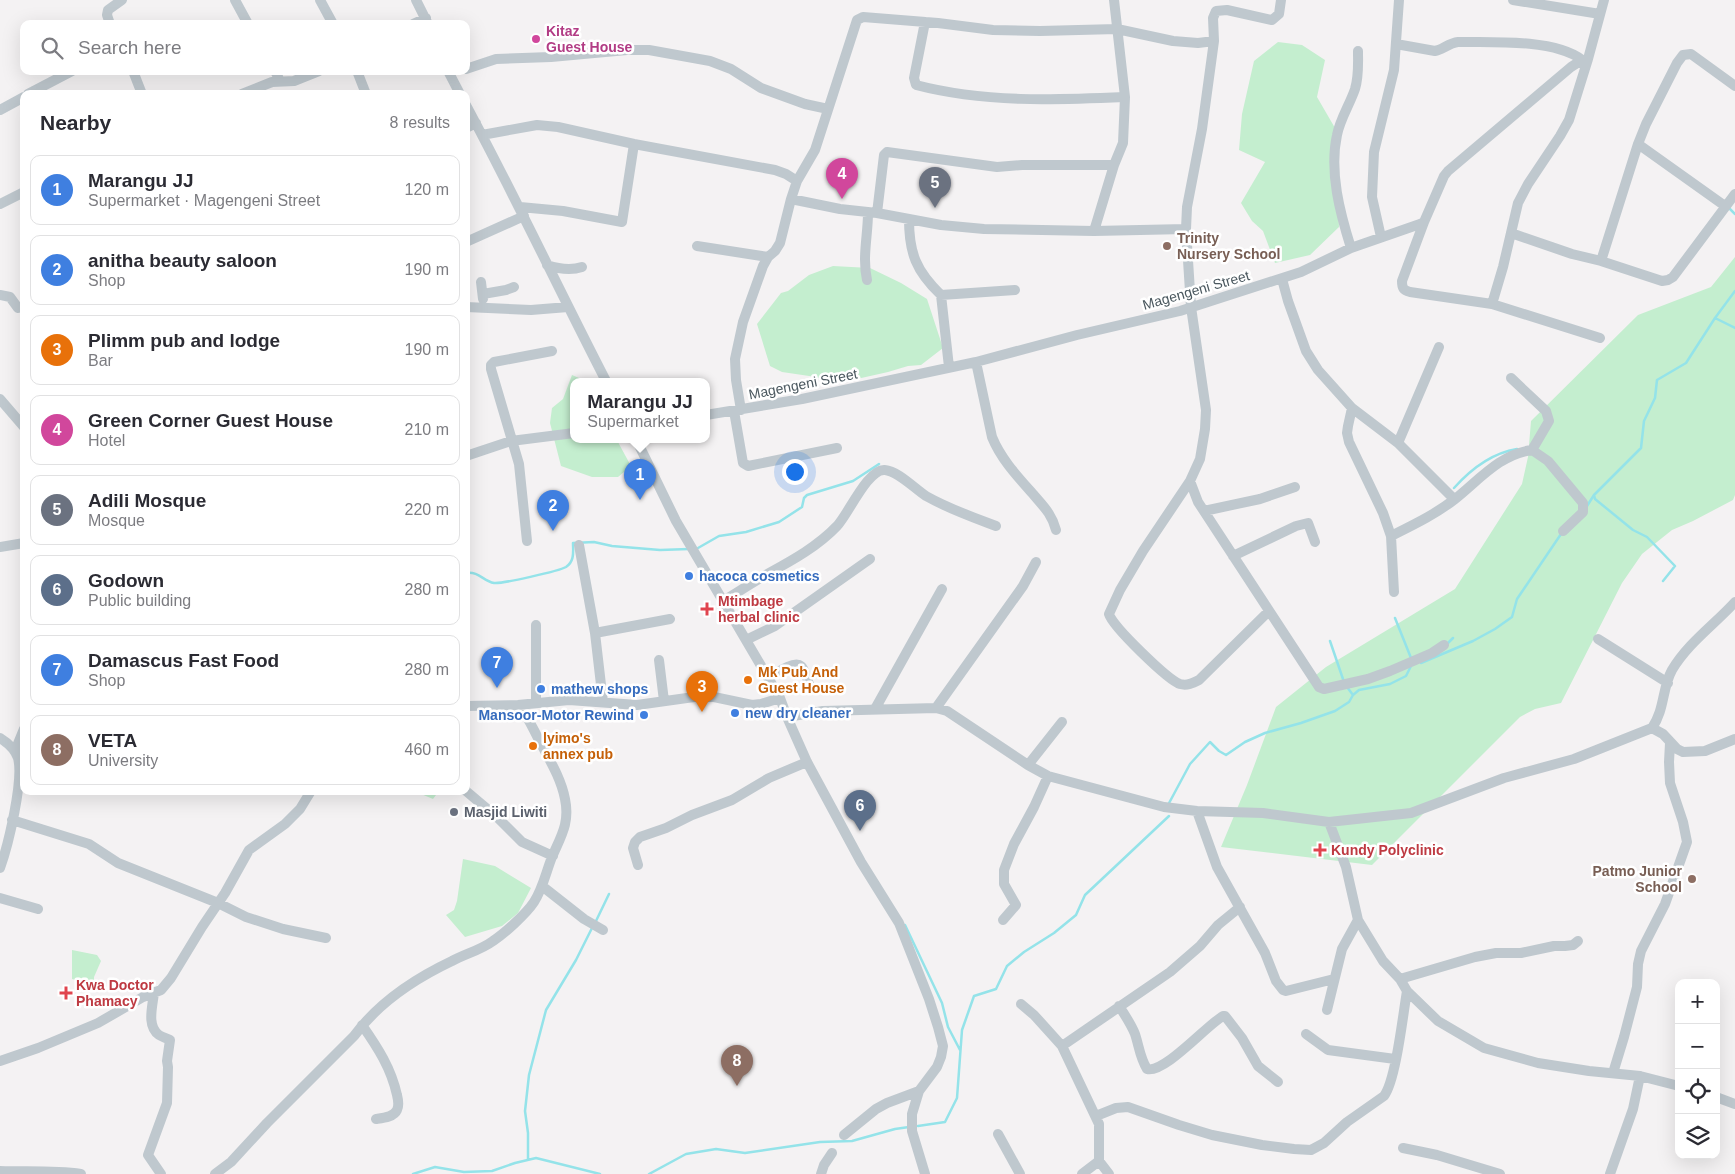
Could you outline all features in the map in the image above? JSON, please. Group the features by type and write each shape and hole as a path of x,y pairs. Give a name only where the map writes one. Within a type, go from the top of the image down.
{"street":[{"path":"109,20 108,10 122,0"},
{"path":"235,0 246,20"},
{"path":"320,0 331,20"},
{"path":"416,0 426,20"},
{"path":"1094,231 1123,142 1126,97 1114,0"},
{"path":"1269,611 1199,680 1190,685 1180,684 1149,659 1111,619 1109,614 1143,551 1190,481 1200,459 1206,410 1191,307 1186,229 1187,207 1200,138 1214,41 1214,18 1216,11 1227,10 1272,20 1279,14 1281,0"},
{"path":"1381,238 1372,197 1374,152 1394,70 1399,0"},
{"path":"1513,0 1600,14"},
{"path":"1492,304 1518,203 1569,120 1585,59 1604,0"},
{"path":"837,448 748,466 744,463 737,410 737,349 743,322 755,285 768,257 780,243 797,181 815,150 857,20 863,17 1003,30 1117,29 1173,41 1198,43 1214,41"},
{"path":"925,22 914,78 916,85 989,98 1126,97"},
{"path":"1396,44 1435,51 1458,42 1540,45 1585,59"},
{"path":"470,67 496,59 649,50 710,61 731,69 761,88 805,104 828,109"},
{"path":"1350,248 1338,205 1334,150 1337,134 1355,87 1358,51"},
{"path":"1601,261 1638,144 1646,124 1677,63 1683,55 1691,54 1735,86"},
{"path":"1585,59 1571,67 1444,176 1424,222 1402,281 1402,288 1410,292 1492,304 1600,338"},
{"path":"36,90 64,75"},
{"path":"135,75 140,90"},
{"path":"252,90 272,82 278,76 294,81 309,75"},
{"path":"359,75 364,90"},
{"path":"453,75 459,90"},
{"path":"0,110 20,98"},
{"path":"470,112 604,378"},
{"path":"470,126 476,123"},
{"path":"482,135 537,125 582,131 634,144 775,170 797,181"},
{"path":"470,240 522,212 563,211 622,222 634,144"},
{"path":"1638,144 1725,206"},
{"path":"866,280 864,259 884,155 887,152 997,167 1022,165 1114,165"},
{"path":"0,204 20,194"},
{"path":"1511,233 1572,254 1601,261 1662,281 1668,280 1735,194"},
{"path":"791,199 840,209 984,229 1094,231 1186,229"},
{"path":"909,219 909,240 916,261 929,284 941,295 949,367"},
{"name":"Magengeni Street","path":"710,415 846,390 976,362 1046,342 1180,311 1282,279 1301,272 1350,248 1424,222"},
{"path":"697,246 768,257"},
{"path":"547,265 573,270 582,267"},
{"path":"1282,279 1306,351 1312,362 1352,408 1398,443 1454,500"},
{"path":"481,282 485,307"},
{"path":"482,294 514,287"},
{"path":"941,295 1015,290"},
{"path":"0,295 10,297 18,308"},
{"path":"470,307 531,310 568,307"},
{"path":"1398,443 1439,347"},
{"path":"527,541 519,464 491,365 494,362 552,351"},
{"path":"976,362 994,444 1001,456 1047,510 1054,521 1056,530"},
{"path":"1511,378 1546,411 1548,416 1549,420 1532,450"},
{"path":"0,399 20,418"},
{"path":"1352,408 1347,433 1349,442 1383,513 1391,536 1394,592"},
{"path":"470,455 511,441 570,434"},
{"path":"638,443 676,521 780,698 807,762 861,862 899,923 929,999 943,1046 941,1057 919,1091 914,1104 912,1131 925,1174"},
{"path":"1391,536 1454,500 1499,462 1519,452 1532,450 1548,461 1583,503 1582,512 1563,531"},
{"path":"723,601 810,549 829,534 839,524 862,488 877,471 884,469 894,473 925,495 951,509 996,526"},
{"path":"1190,481 1198,502 1321,688 1356,682 1390,671 1432,653 1444,645"},
{"path":"1204,511 1260,499 1296,487"},
{"path":"1233,556 1288,530 1308,523 1315,542"},
{"path":"0,547 20,544"},
{"path":"579,545 595,633 603,702"},
{"path":"746,640 775,626 870,559"},
{"path":"936,708 1023,586 1036,562"},
{"path":"875,708 942,588"},
{"path":"787,717 823,711 875,708 936,708 947,711 1028,765 1048,776 1164,807 1197,811 1263,813 1329,822 1411,813 1504,778 1574,759 1652,728 1662,709 1671,671 1686,652 1735,602"},
{"path":"595,633 670,619"},
{"path":"536,625 536,702"},
{"path":"1598,639 1668,683"},
{"path":"659,660 664,701"},
{"path":"768,678 783,669 800,665 803,667 808,684"},
{"path":"470,706 518,705 569,700 637,705 694,696 714,697 752,705 780,698"},
{"path":"215,1174 230,1162 354,1036 380,1006 405,986 435,969 492,942 533,904 563,836 566,820 565,799 550,760 527,716 518,705"},
{"path":"1028,765 1062,722"},
{"path":"1652,728 1663,734 1677,749 1689,752 1705,751 1728,744 1735,739"},
{"path":"0,738 15,751 18,760 19,783 0,868"},
{"path":"15,751 20,739"},
{"path":"1613,1073 1637,987 1638,964 1641,951 1665,904 1687,842 1684,822 1670,784 1670,743"},
{"path":"638,865 633,848 634,842 640,837 732,800 769,778 807,762"},
{"path":"1003,920 1016,905 1004,884 1004,870 1014,844 1048,776"},
{"path":"470,794 522,842 553,856"},
{"path":"0,1061 38,1048 98,1023 143,997 161,990 218,903 249,850 285,824 300,809 309,795"},
{"path":"1197,811 1217,867 1265,953 1276,981 1283,990 1286,991 1334,979"},
{"path":"12,820 89,844 118,864 218,903 246,917 283,929 326,938"},
{"path":"1329,822 1346,867 1358,920 1383,961 1400,979 1407,992 1438,1021 1484,1048 1538,1063 1640,1076 1675,1085"},
{"path":"542,886 584,919 603,930"},
{"path":"0,898 38,909"},
{"path":"1062,1046 1170,972 1200,946 1218,925 1240,907"},
{"path":"1327,1010 1342,949 1358,920"},
{"path":"1400,979 1475,957 1496,953 1521,953 1554,946 1573,945 1578,941"},
{"path":"154,992 152,1028 158,1034 170,1040 167,1058 167,1103 148,1155 161,1174"},
{"path":"1096,1116 1116,1108 1128,1106 1212,1135 1262,1145 1311,1150 1324,1143 1347,1122 1384,1096 1389,1088 1407,992"},
{"path":"1021,1004 1034,1015 1062,1046 1099,1124 1100,1161 1109,1174"},
{"path":"1119,1006 1135,1034 1140,1056 1147,1069 1154,1070 1181,1052 1216,1020 1225,1016 1242,1038 1258,1066 1278,1082"},
{"path":"362,1025 387,1063 398,1099 398,1109 395,1112 390,1116 376,1119"},
{"path":"1306,1034 1328,1050 1395,1059"},
{"path":"1610,1174 1630,1118 1640,1076"},
{"path":"844,1135 876,1109 919,1091"},
{"path":"1720,1098 1735,1104"},
{"path":"998,1134 1020,1174"},
{"path":"1403,1148 1500,1174"},
{"path":"821,1174 832,1153"},
{"path":"1082,1174 1100,1161"},
{"path":"0,1171 58,1171 81,1174"}],"green space":[{"path":"1278,42 1302,45 1325,60 1317,97 1335,128 1339,227 1310,255 1275,263 1263,231 1252,221 1241,203 1265,162 1239,150 1242,114 1254,61"},
{"path":"1735,257 1735,495 1733,500 1672,530 1642,554 1622,583 1561,703 1535,709 1520,717 1372,865 1221,847 1247,785 1276,707 1326,667 1455,589 1522,484 1528,457 1531,421 1638,315 1711,287"},
{"path":"833,266 870,268 901,283 927,299 943,348 921,365 908,366 839,383 816,377 782,372 770,366 757,324 781,293 788,291 809,275"},
{"path":"570,380 570,443 619,443 631,466 618,477 592,477 561,466 550,423 552,408 563,399"},
{"path":"424,795 436,795 433,799"},
{"path":"463,859 495,866 531,888 518,913 502,926 465,937 446,915 454,910 457,901"},
{"path":"72,950 97,955 101,961 94,977 94,985 72,979"}],"waterway":[{"path":"1728,207 1735,214"},
{"path":"1715,318 1735,291"},
{"path":"1587,506 1594,495 1641,448 1644,421 1655,398 1657,380 1686,363 1715,318 1735,328"},
{"path":"1454,488 1482,463 1499,454 1517,449"},
{"path":"698,548 719,536 746,532 779,522 802,507 804,498 807,495 853,481 879,464"},
{"path":"1594,495 1595,499 1633,530 1647,537 1675,566 1663,581"},
{"path":"1421,663 1473,641 1512,617 1517,599 1561,534"},
{"path":"470,573 474,573 494,583 499,583 553,571 569,565 573,556 573,543 594,542 612,546 660,550 689,549"},
{"path":"1395,618 1411,658"},
{"path":"1447,644 1453,638"},
{"path":"1330,641 1344,682"},
{"path":"1168,805 1190,764 1210,742 1226,755 1245,742 1265,733 1335,711 1349,702 1359,690 1390,684 1406,676 1411,666"},
{"path":"1347,687 1353,695"},
{"path":"918,1126 945,1122 957,1098 962,1030 974,996 996,989 1007,966 1076,915 1085,895 1169,816"},
{"path":"596,921 609,894"},
{"path":"905,925 942,1003 948,1027 960,1050"},
{"path":"528,1160 528,1133 525,1111 529,1075 546,1010 576,960 593,926"},
{"path":"649,1174 686,1154 716,1149 745,1153 820,1142 852,1141 909,1127"},
{"path":"413,1174 435,1167 464,1172 492,1171 536,1158 600,1174"}],"place":[{"name":"Kitaz Guest House","path":"536,39"},
{"name":"Green Corner Guest House","path":"842,199"},
{"name":"Adili Mosque","path":"935,208"},
{"name":"Trinity Nursery School","path":"1167,246"},
{"name":"Marangu JJ","path":"640,500"},
{"name":"anitha beauty saloon","path":"553,531"},
{"name":"hacoca cosmetics","path":"689,576"},
{"name":"Mtimbage herbal clinic","path":"707,609"},
{"name":"Mk Pub And Guest House","path":"748,680"},
{"name":"Damascus Fast Food","path":"497,688"},
{"name":"mathew shops","path":"541,689"},
{"name":"Plimm pub and lodge","path":"702,712"},
{"name":"new dry cleaner","path":"735,713"},
{"name":"Mansoor-Motor Rewind","path":"644,715"},
{"name":"lyimo's annex pub","path":"533,746"},
{"name":"Masjid Liwiti","path":"454,812"},
{"name":"Godown","path":"860,831"},
{"name":"Kundy Polyclinic","path":"1320,850"},
{"name":"Patmo Junior School","path":"1692,879"},
{"name":"Kwa Doctor Phamacy","path":"66,993"},
{"name":"VETA","path":"737,1086"}]}
